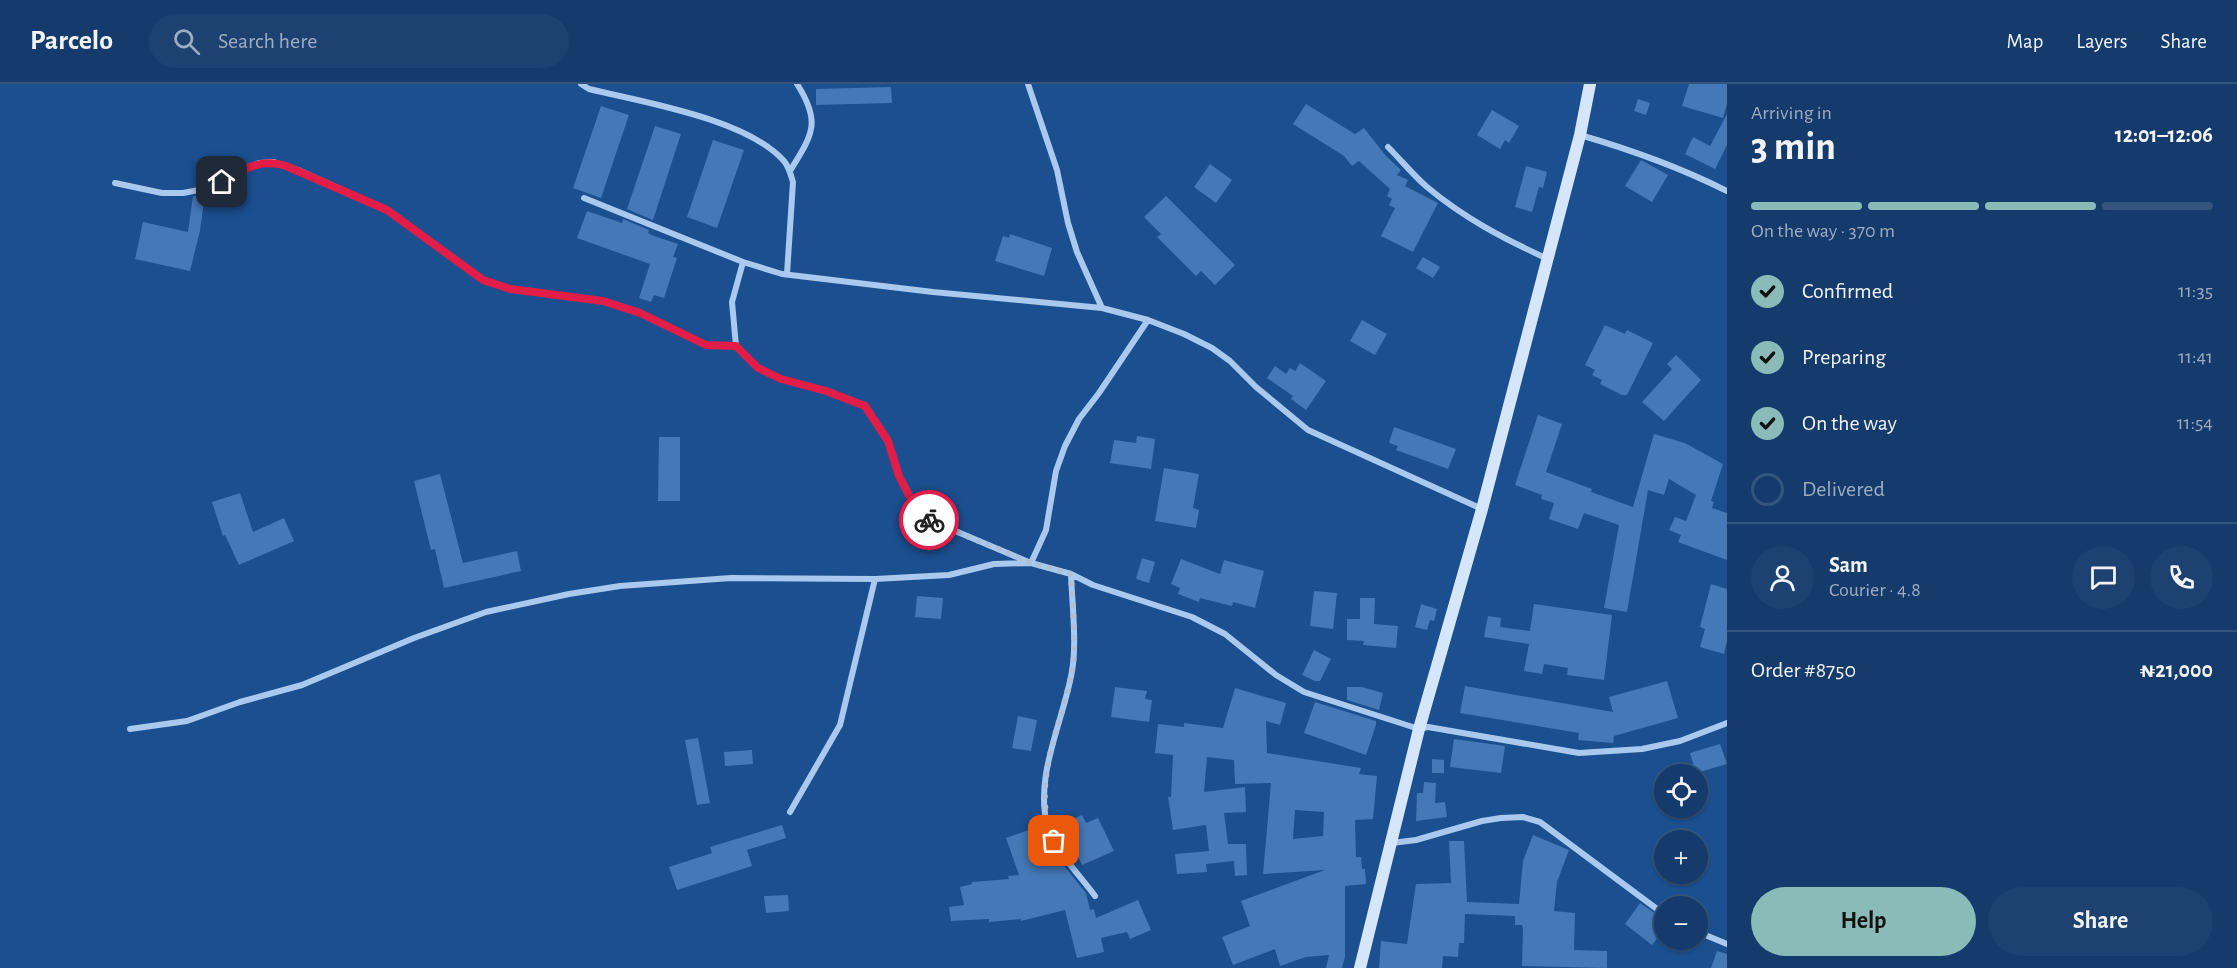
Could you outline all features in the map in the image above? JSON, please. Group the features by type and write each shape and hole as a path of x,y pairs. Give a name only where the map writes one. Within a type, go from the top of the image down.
{"main road":[{"path":"1360,968 1419,729 1482,509 1548,259 1580,135 1590,84"}],"street":[{"path":"580,84 589,89 726,125 767,146 784,162 793,182 787,274"},
{"path":"790,171 810,140 812,127 811,113 797,84"},
{"path":"1028,84 1057,170 1068,224 1077,252 1102,309"},
{"path":"1580,135 1635,151 1684,170 1727,191"},
{"path":"1388,147 1426,186 1459,212 1482,227 1548,259"},
{"path":"115,183 162,193 183,193 204,189 222,182 259,163 274,162 298,170 387,210 483,280 510,289 603,301 640,313 706,345 736,346"},
{"path":"584,198 743,262 787,274 1102,309 1148,320 1212,348 1230,361 1256,387 1308,430 1482,509"},
{"path":"743,262 732,302 736,346 758,368 781,379 826,391 865,406 888,441 899,476 911,499 927,519 1031,563 1071,574 1094,585 1192,617 1225,634 1276,675 1305,693 1419,729 1428,727 1579,753 1642,749 1680,741 1727,723"},
{"path":"1031,563 1046,530 1056,471 1065,446 1079,419 1148,320"},
{"path":"130,729 187,721 240,702 302,685 414,638 486,612 569,594 620,586 731,578 874,579 949,575 994,564 1031,563"},
{"path":"1071,574 1072,671 1050,751 1045,810 1048,828 1054,841 1095,896"},
{"path":"790,812 840,725 874,579"},
{"path":"1391,843 1416,840 1482,821 1523,817 1540,822 1654,907"},
{"path":"1708,936 1727,944"}],"building":[{"path":"1689,84 1727,84 1727,104 1723,118 1682,106"},
{"path":"891,87 892,103 816,105 816,89"},
{"path":"1638,99 1650,103 1646,115 1634,111"},
{"path":"1306,104 1355,134 1364,128 1386,156 1401,170 1397,175 1408,180 1405,186 1438,203 1413,252 1381,236 1395,208 1389,205 1392,199 1387,196 1390,189 1359,161 1352,166 1344,156 1293,124"},
{"path":"601,106 629,115 601,198 573,188"},
{"path":"1492,110 1519,126 1509,143 1505,140 1500,149 1477,135"},
{"path":"1727,114 1727,145 1715,169 1685,154 1693,137 1710,146"},
{"path":"655,126 681,134 653,220 627,209"},
{"path":"713,140 744,150 717,228 687,217"},
{"path":"1641,160 1668,175 1652,202 1625,186"},
{"path":"1210,164 1232,180 1216,203 1194,187"},
{"path":"1526,166 1547,172 1543,188 1539,187 1532,212 1515,207"},
{"path":"205,194 200,231 190,271 135,259 143,222 188,232 193,196"},
{"path":"1166,196 1235,265 1215,285 1201,271 1196,276 1157,237 1161,234 1144,217"},
{"path":"587,211 622,223 623,219 649,230 648,233 654,236 678,244 673,257 677,258 664,298 654,295 651,302 639,298 650,264 577,238"},
{"path":"1010,234 1052,248 1044,276 995,261 1003,236 1009,238"},
{"path":"1423,257 1440,267 1433,278 1416,268"},
{"path":"1362,320 1387,334 1375,355 1350,341"},
{"path":"1605,325 1625,334 1627,330 1653,343 1627,395 1622,395 1600,384 1602,380 1592,375 1595,370 1585,365"},
{"path":"1676,355 1701,380 1664,421 1642,402 1672,369 1667,364"},
{"path":"1300,363 1326,381 1306,410 1291,399 1293,396 1267,378 1275,366 1286,374 1290,368 1295,371"},
{"path":"1538,415 1562,424 1546,472 1633,507 1654,434 1685,443 1723,464 1711,501 1714,502 1712,508 1727,513 1727,560 1678,542 1681,535 1669,530 1675,517 1686,521 1696,495 1669,479 1664,495 1648,490 1627,612 1604,608 1619,525 1584,513 1578,529 1549,519 1554,503 1541,499 1542,495 1515,485"},
{"path":"1394,427 1456,449 1448,469 1396,450 1398,446 1389,443"},
{"path":"1137,436 1155,439 1151,469 1110,463 1114,440 1136,443"},
{"path":"659,437 680,437 680,501 658,501"},
{"path":"1164,468 1199,474 1193,508 1199,510 1196,528 1155,521"},
{"path":"440,474 463,563 517,551 521,571 444,588 435,549 431,550 414,481"},
{"path":"240,493 253,532 284,518 294,541 239,565 225,535 223,536 212,502"},
{"path":"1142,558 1155,562 1149,583 1136,579"},
{"path":"1181,559 1220,574 1224,560 1264,571 1255,608 1233,602 1232,606 1200,598 1199,602 1178,594 1180,588 1171,584"},
{"path":"1711,584 1727,589 1727,641 1724,654 1700,647 1705,629 1700,627"},
{"path":"1314,591 1337,593 1333,629 1310,626"},
{"path":"917,596 943,598 941,619 915,617"},
{"path":"1360,598 1375,598 1374,624 1398,626 1396,648 1363,645 1364,641 1347,640 1347,619 1360,619"},
{"path":"1421,604 1437,609 1434,621 1430,620 1427,630 1415,627"},
{"path":"1534,604 1612,615 1604,680 1567,675 1568,668 1544,664 1542,674 1524,671 1529,644 1484,637 1488,616 1501,618 1500,627 1530,631"},
{"path":"1314,650 1331,659 1320,681 1302,675"},
{"path":"1667,681 1678,718 1614,736 1613,743 1578,740 1579,733 1460,713 1465,686 1613,712 1609,697"},
{"path":"1115,687 1147,691 1145,699 1152,700 1149,722 1111,717"},
{"path":"1347,687 1362,687 1383,693 1379,710 1347,700"},
{"path":"1235,688 1286,703 1280,725 1266,721 1267,753 1361,768 1359,774 1377,776 1373,819 1355,820 1356,857 1361,857 1366,884 1345,886 1345,957 1342,968 1326,968 1329,955 1306,957 1280,966 1275,949 1233,965 1222,937 1250,926 1241,901 1325,870 1263,874 1271,783 1235,784 1234,760 1207,757 1204,792 1245,787 1246,812 1224,813 1228,844 1246,844 1247,875 1235,876 1234,861 1206,864 1207,872 1177,874 1175,854 1209,851 1206,825 1173,830 1168,797 1171,797 1173,755 1155,753 1158,724 1184,727 1184,723 1223,728","holes":["1295,810 1324,812 1323,836 1293,839"]},
{"path":"1315,702 1376,721 1366,755 1304,733"},
{"path":"1018,716 1037,720 1031,751 1012,748"},
{"path":"698,738 710,803 697,805 685,740"},
{"path":"1454,739 1505,746 1501,773 1450,767"},
{"path":"1720,744 1727,764 1708,770 1708,764 1693,764 1690,753"},
{"path":"752,750 753,764 725,766 724,752"},
{"path":"1432,759 1444,760 1444,773 1432,773"},
{"path":"1424,782 1436,783 1435,803 1445,802 1447,817 1416,821 1417,793 1423,793"},
{"path":"1082,815 1086,823 1098,818 1114,851 1082,865 1063,824"},
{"path":"782,825 786,838 747,850 752,866 677,890 669,867 712,853 710,847"},
{"path":"1034,828 1047,864 1061,862 1086,893 1090,910 1094,909 1096,918 1138,900 1151,930 1130,939 1127,932 1101,938 1104,952 1077,958 1065,910 1021,921 1021,919 989,922 989,919 951,921 949,907 964,905 960,887 972,884 972,882 1009,879 1008,876 1019,875 1006,838"},
{"path":"1533,835 1569,850 1557,882 1554,911 1575,913 1574,950 1607,951 1607,968 1522,966 1523,929 1522,925 1515,925 1515,916 1465,914 1464,943 1459,943 1458,957 1443,956 1442,968 1379,968 1381,941 1407,944 1416,884 1451,883 1449,841 1464,841 1467,902 1519,904 1523,861"},
{"path":"788,895 789,911 766,913 764,896"},
{"path":"1640,903 1654,913 1654,942 1652,945 1625,924"},
{"path":"1717,951 1727,954 1727,968 1711,968"}],"way so far":[{"path":"929,520 1031,563 1071,574 1072,671 1050,751 1045,789 1048,828 1054,841"}],"route":[{"path":"222,182 259,163 274,162 298,170 387,210 483,280 510,289 603,301 640,313 706,345 736,346 758,368 781,379 826,391 865,406 888,441 899,476 911,499 929,520"}]}
